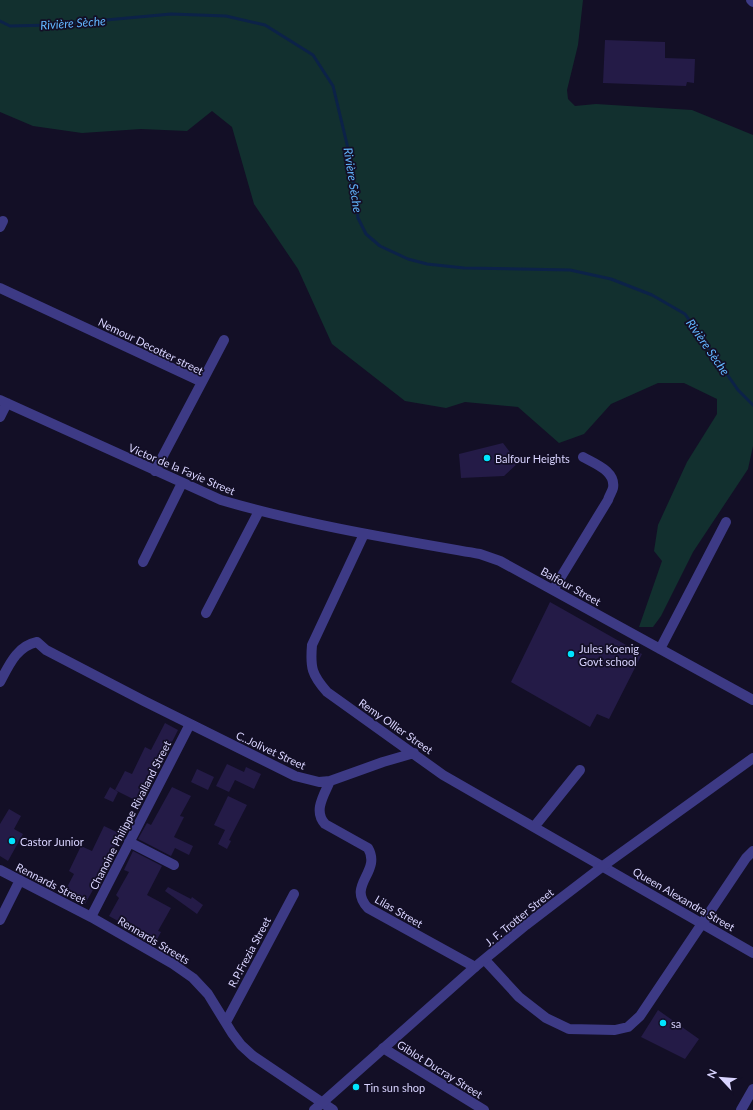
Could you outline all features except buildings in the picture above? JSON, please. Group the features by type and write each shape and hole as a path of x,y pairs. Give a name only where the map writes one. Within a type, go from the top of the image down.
{"street":[{"name":"Nemour Decotter street","path":"0,288 202,382 155,471"},
{"path":"202,382 224,340"},
{"path":"0,417 4,401"},
{"name":"Victor de la Fayie Street","path":"4,401 155,471 222,500 259,511 364,534"},
{"path":"554,590 608,500 613,488 613,478 607,471 583,457"},
{"path":"143,562 182,483"},
{"path":"206,614 259,511"},
{"path":"660,649 726,522"},
{"name":"Balfour Street","path":"364,534 480,554 500,560 753,700"},
{"name":"Remy Ollier Street","path":"364,534 312,645 311,663 316,679 327,692 443,775 603,866"},
{"name":"C..Jolivet Street","path":"0,682 9,664 19,651 29,644 37,642 46,650 295,776 319,782 330,781 414,753"},
{"name":"Chanoine Philippe Rivalland Street","path":"91,917 190,724"},
{"name":"J. F. Trotter Street","path":"314,1110 383,1048 526,925 603,866 753,758"},
{"path":"534,827 580,770"},
{"name":"Lilas Street","path":"330,781 319,808 321,820 325,824 368,848 372,854 371,866 360,889 360,896 363,903 368,908 476,967"},
{"path":"129,842 174,865"},
{"path":"484,960 519,997 546,1018 569,1029 615,1030 628,1028 640,1016 702,923 751,857"},
{"name":"Queen Alexandra Street","path":"603,866 753,953"},
{"name":"Rennards Street","path":"0,870 91,917"},
{"path":"0,920 20,880"},
{"name":"R.P.Frezia Street","path":"226,1022 294,894"},
{"name":"Rennards Streets","path":"91,917 173,964 193,978 208,994 241,1045 253,1056 333,1110"},
{"name":"Giblot Ducray Street","path":"383,1048 484,1110"},
{"path":"742,1110 753,1089"}],"green space":[{"path":"0,0 583,0 578,45 567,90 568,99 575,106 596,104 692,110 753,135 753,446 748,469 693,552 661,616 653,627 639,627 662,561 654,551 658,525 687,462 717,414 717,399 684,383 658,383 611,404 584,434 559,443 518,407 465,402 446,408 405,401 332,344 298,269 254,204 232,127 212,111 187,131 141,129 82,133 33,126 0,112"}],"waterway":[{"name":"Rivière Sèche","path":"0,21 10,26 52,25 171,14 226,16 265,25 313,55 333,86 351,161 358,218 366,234 380,246 408,259 427,264 464,268 570,270 611,279 652,295 685,314 738,390 753,405"}],"place":[{"name":"Balfour Heights","path":"487,458"},
{"name":"Jules Koenig Govt school","path":"571,654"},
{"name":"Castor Junior","path":"12,841"},
{"name":"sa","path":"663,1023"},
{"name":"Tin sun shop","path":"356,1087"}]}
